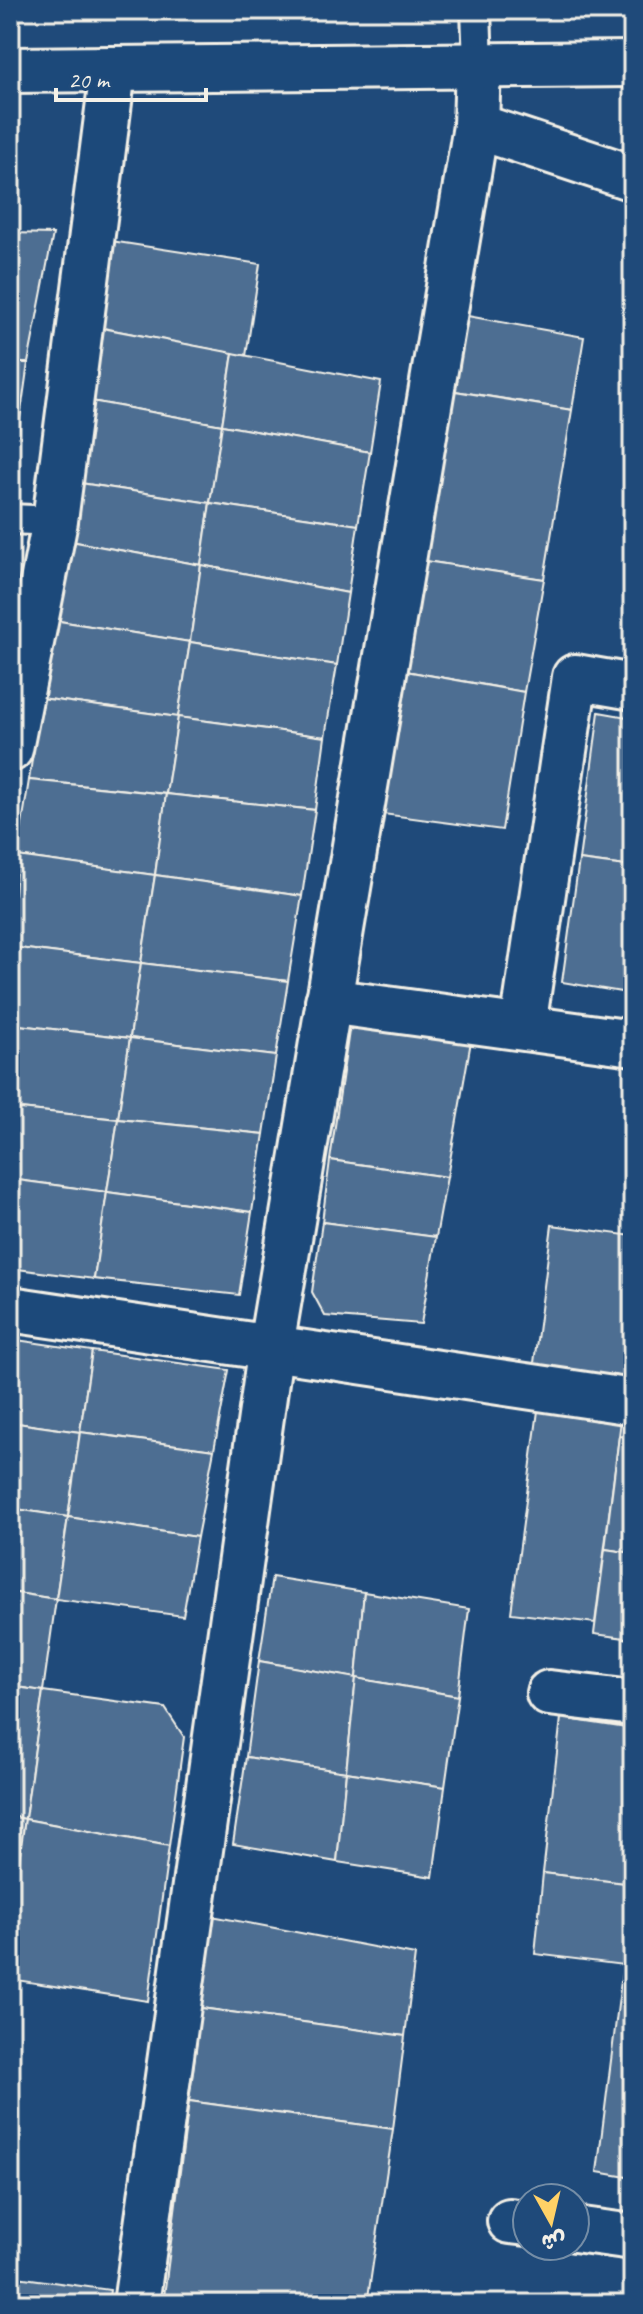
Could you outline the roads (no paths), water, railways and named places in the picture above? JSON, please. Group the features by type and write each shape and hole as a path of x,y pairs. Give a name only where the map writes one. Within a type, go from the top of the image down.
{"street":[{"path":"136,2304 271,1346 476,126 478,64"},
{"path":"10,70 633,64"},
{"path":"10,749 55,521 113,71"},
{"path":"476,126 633,178"},
{"path":"523,1026 575,677 633,687"},
{"path":"328,1001 633,1043"},
{"path":"10,1309 633,1402"},
{"path":"549,1693 633,1703"},
{"path":"591,2231 633,2237"}],"lane":[{"path":"476,10 478,64"},
{"path":"10,519 55,521"}]}
